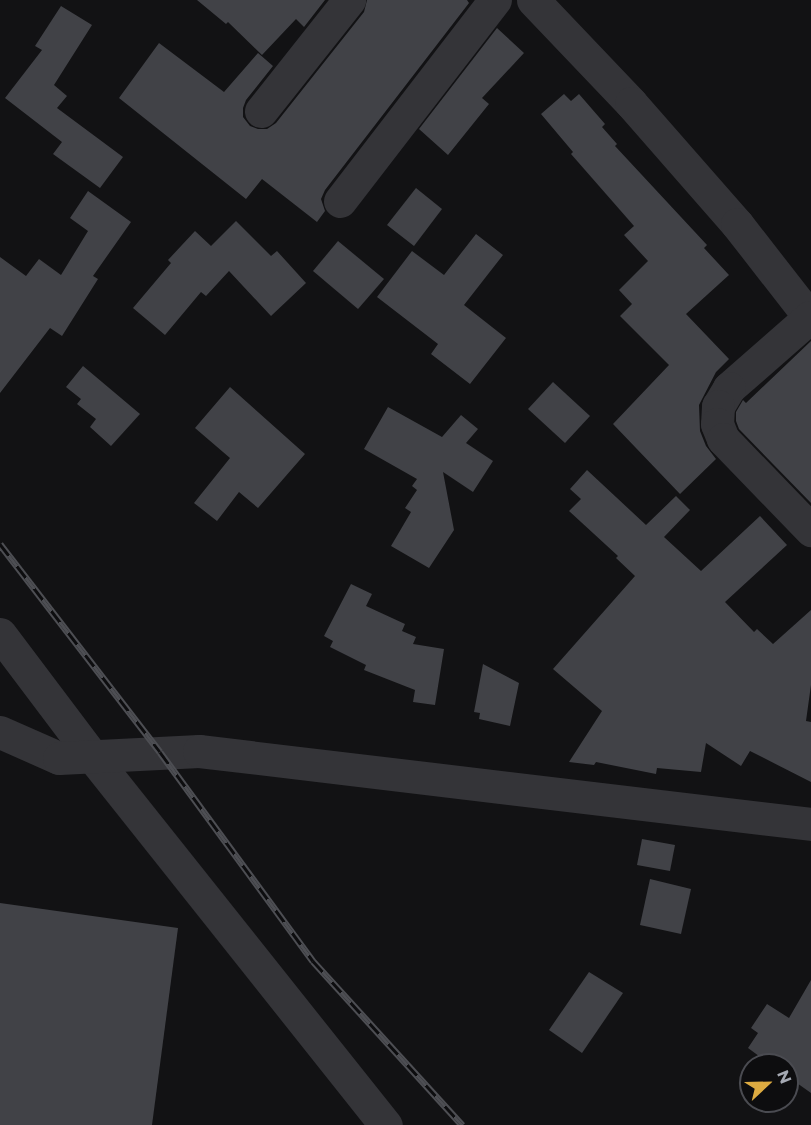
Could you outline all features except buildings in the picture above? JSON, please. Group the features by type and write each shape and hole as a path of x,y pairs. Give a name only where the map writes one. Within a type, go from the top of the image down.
{"street":[{"path":"261,111 349,0"},
{"path":"340,201 495,0"},
{"path":"533,0 639,112 736,224 810,318 729,388 718,406 717,424 723,439 811,530"},
{"path":"0,634 92,756 386,1125"},
{"path":"0,732 59,758 199,751 811,824"}],"railway":[{"path":"0,544 160,752 313,961 462,1125"}]}
